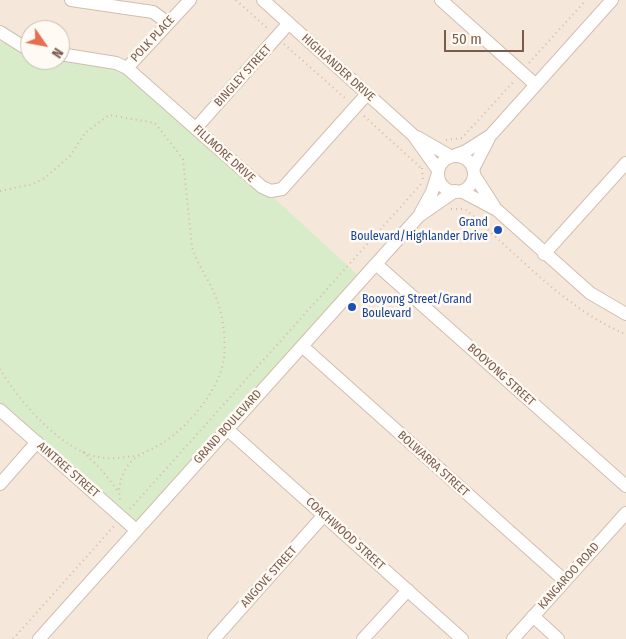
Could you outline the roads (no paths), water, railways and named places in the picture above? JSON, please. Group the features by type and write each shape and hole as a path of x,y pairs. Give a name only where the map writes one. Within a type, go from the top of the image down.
{"street":[{"path":"71,0 153,12 168,23"},
{"name":"POLK PLACE","path":"127,68 190,0"},
{"name":"HIGHLANDER DRIVE","path":"263,0 413,135 452,156"},
{"path":"441,0 536,85"},
{"path":"497,210 458,191 445,188 438,172 444,161 466,151 490,136 612,0"},
{"name":"BINGLEY STREET","path":"196,128 289,24"},
{"path":"0,32 20,44"},
{"path":"0,42 20,47"},
{"name":"FILLMORE DRIVE","path":"70,55 116,62 127,68 262,187 271,191 282,189 367,94"},
{"name":"HIGHLANDER DRIVE","path":"413,135 438,172"},
{"path":"458,191 470,185 473,172 490,136"},
{"path":"452,156 464,157 497,210 544,254 590,293 626,314"},
{"path":"544,254 626,163"},
{"name":"GRAND BOULEVARD","path":"39,639 418,216 433,189 438,172"},
{"name":"GRAND BOULEVARD","path":"418,216 458,191"},
{"name":"BOOYONG STREET","path":"376,264 626,486"},
{"name":"BOLWARRA STREET","path":"302,346 565,581"},
{"name":"AINTREE STREET","path":"0,410 136,530"},
{"name":"COACHWOOD STREET","path":"227,429 462,639"},
{"path":"0,484 37,442"},
{"name":"KANGAROO ROAD","path":"513,639 626,513"},
{"name":"ANGOVE STREET","path":"214,639 324,515"},
{"path":"363,639 408,590"},
{"path":"533,616 558,639"}],"place":[{"name":"Grand Boulevard/Highlander Drive","path":"498,230"},
{"name":"Booyong Street/Grand Boulevard","path":"352,307"}]}
